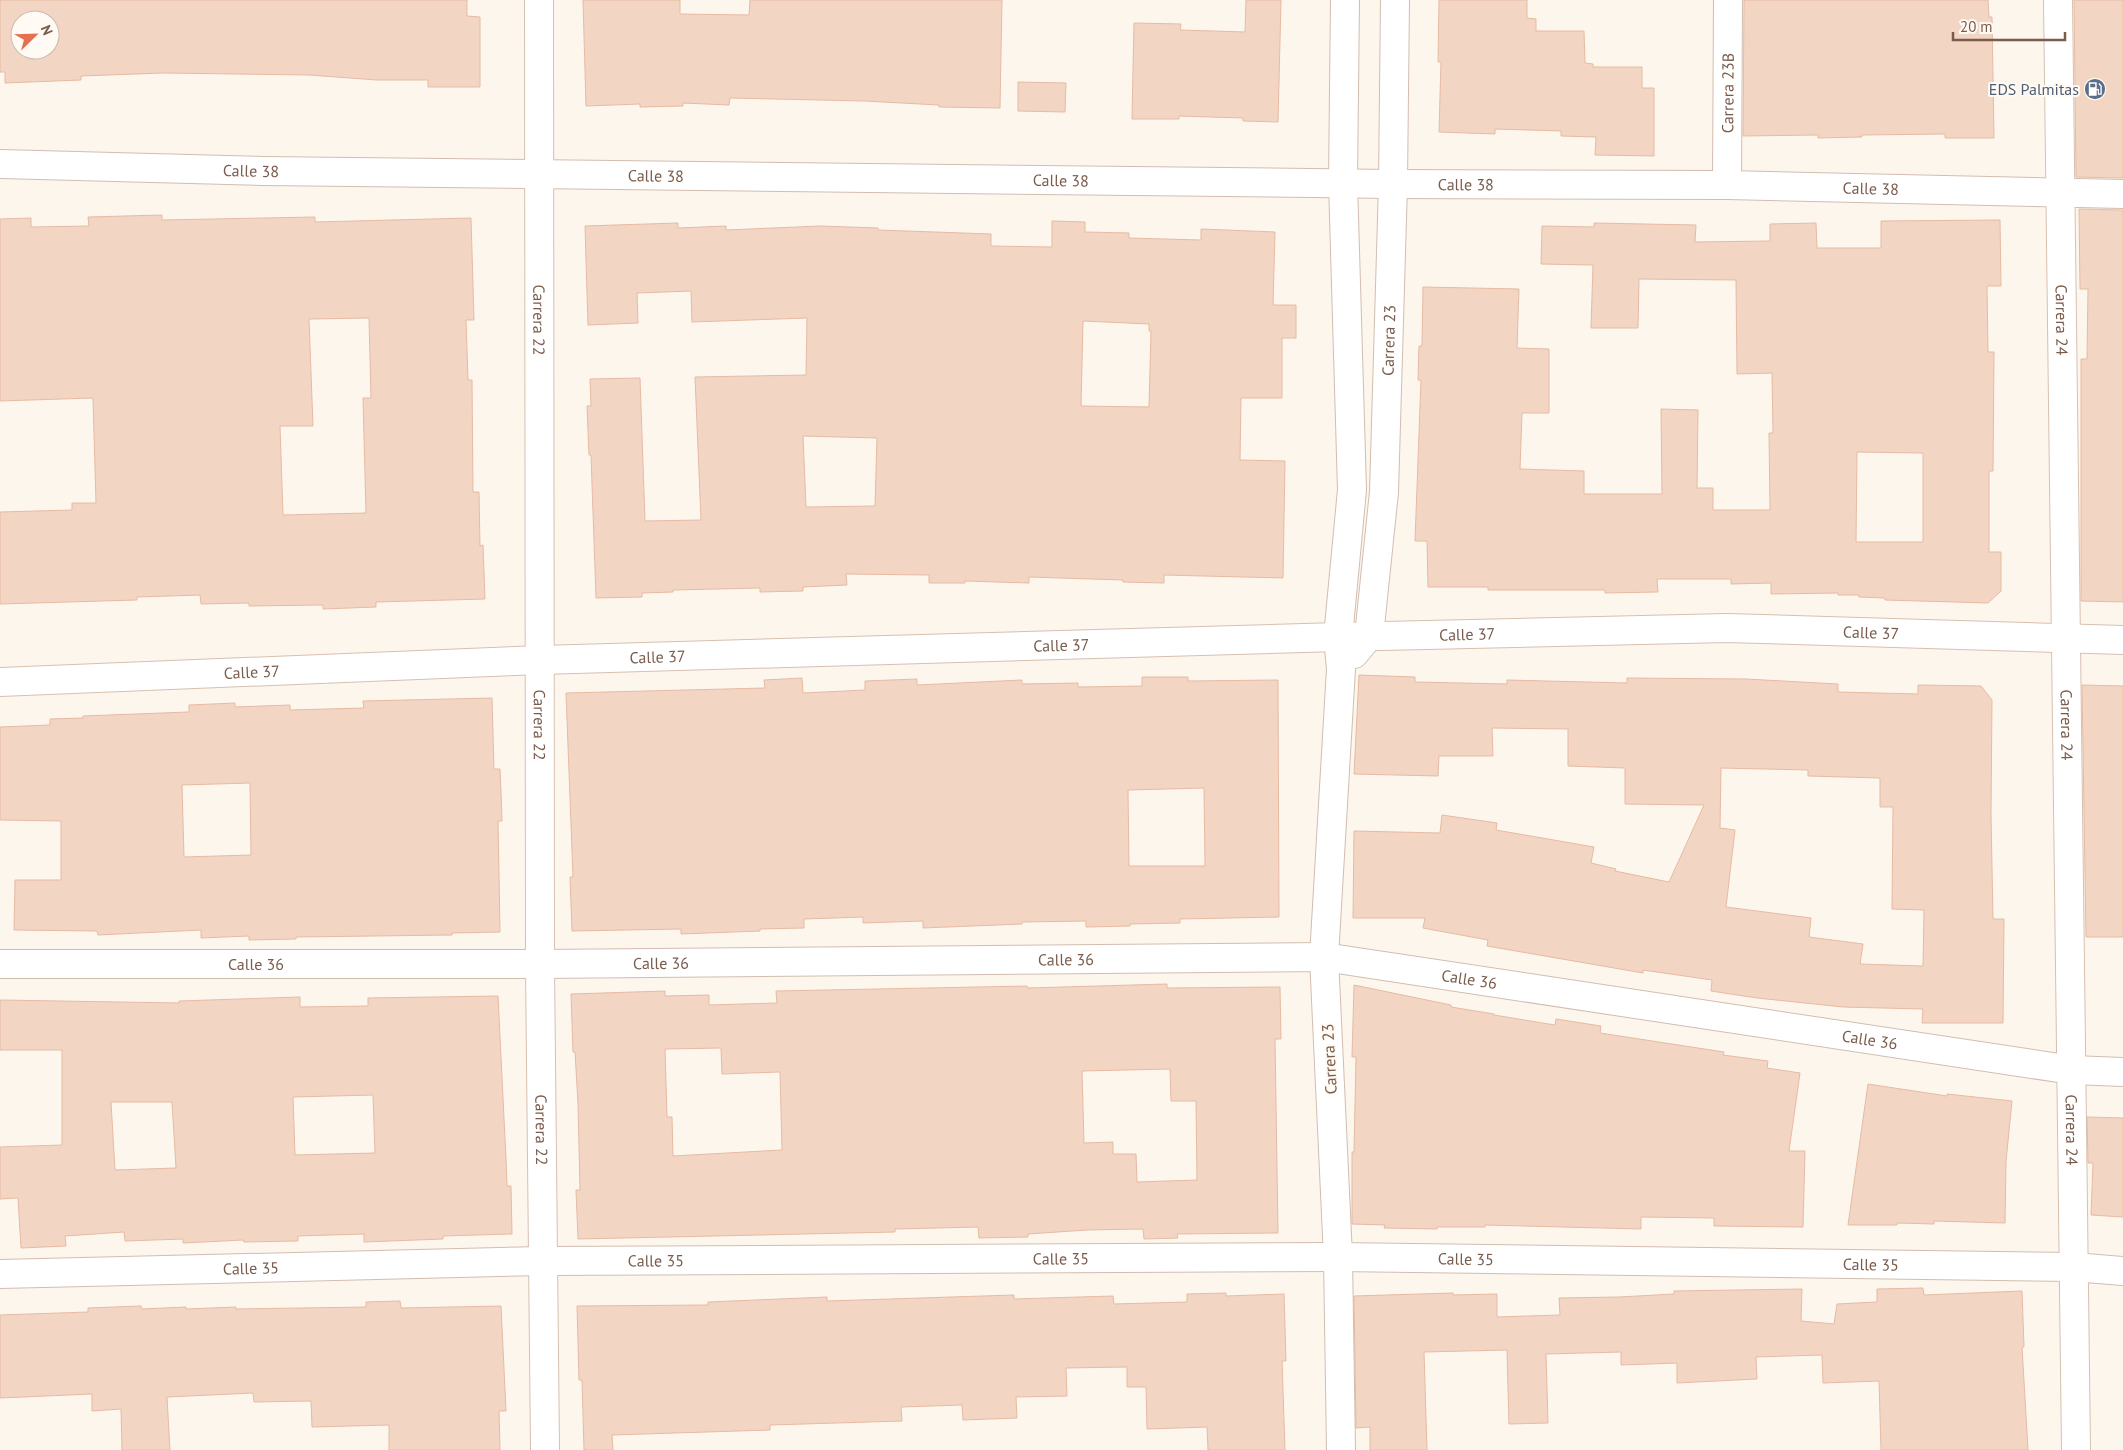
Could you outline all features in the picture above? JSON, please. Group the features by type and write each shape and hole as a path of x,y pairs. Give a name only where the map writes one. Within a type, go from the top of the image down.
{"street":[{"name":"Carrera 22","path":"539,0 540,964 545,1450"},
{"name":"Carrera 23","path":"1341,1450 1338,1257 1324,957 1341,669 1338,637 1352,490 1343,182 1345,0"},
{"name":"Carrera 23","path":"1369,636 1384,492 1393,184 1395,0"},
{"name":"Carrera 23B","path":"1727,185 1728,0"},
{"name":"Carrera 24","path":"2058,0 2076,1450"},
{"name":"Calle 38","path":"0,164 263,171 1393,184 1727,185 2123,194"},
{"name":"Calle 37","path":"0,682 541,660 1369,636 1727,628 2123,640"},
{"path":"1341,669 1369,636"},
{"name":"Calle 36","path":"0,964 540,964 1324,957 2072,1070 2123,1072"},
{"name":"Calle 35","path":"0,1274 543,1261 1338,1257 2074,1266 2123,1271"}],"building":[{"path":"0,0 467,0 467,16 480,17 480,87 428,87 428,80 377,80 309,75 163,73 81,76 81,80 5,83 5,72 0,72"},
{"path":"583,0 680,0 680,14 749,15 750,0 1002,0 1000,108 939,107 939,105 864,101 730,98 729,105 683,103 683,106 640,107 640,104 586,106"},
{"path":"1246,0 1281,0 1278,122 1243,121 1243,118 1179,116 1179,119 1132,119 1134,23 1181,24 1180,30 1245,32"},
{"path":"1439,0 1527,0 1527,18 1536,19 1536,31 1584,31 1585,63 1593,64 1593,67 1642,67 1642,88 1654,88 1654,156 1595,155 1596,137 1561,136 1561,131 1495,129 1495,134 1439,132 1441,62 1438,62"},
{"path":"1744,0 1988,0 1989,17 1992,17 1994,138 1945,138 1945,134 1862,135 1862,137 1818,138 1818,135 1743,136"},
{"name":"EDS Palmitas","path":"2074,0 2123,0 2123,178 2076,177"},
{"path":"1018,82 1066,83 1065,112 1018,111"},
{"path":"2079,209 2123,210 2123,602 2081,601 2081,359 2087,359 2088,289 2080,289"},
{"path":"162,215 162,220 315,217 315,222 471,218 474,320 466,320 468,380 472,380 473,492 479,492 480,546 483,545 485,599 376,602 376,607 323,609 323,605 249,606 249,603 201,604 200,595 137,597 137,600 0,604 0,512 72,510 72,503 96,503 93,398 0,401 0,219 31,218 31,227 89,226 88,217","holes":["369,318 371,398 363,398 366,513 283,515 280,426 313,426 309,319"]},
{"path":"2000,220 2001,286 1987,286 1988,352 1994,352 1993,471 1989,471 1989,552 2001,552 2001,591 1988,603 1885,600 1885,598 1859,597 1859,595 1838,595 1838,593 1771,594 1771,583 1731,584 1731,579 1657,579 1658,592 1605,593 1605,590 1488,590 1488,587 1428,587 1427,541 1415,541 1421,380 1418,380 1419,346 1422,346 1423,287 1519,289 1517,348 1549,349 1549,413 1522,413 1520,469 1584,471 1584,494 1662,494 1661,409 1698,410 1697,488 1713,488 1713,510 1770,510 1769,433 1773,433 1772,373 1737,374 1736,280 1639,279 1638,328 1591,328 1593,265 1541,264 1542,226 1594,227 1594,223 1696,225 1695,242 1770,241 1770,224 1816,223 1817,248 1881,248 1881,221","holes":["1857,452 1923,453 1923,542 1856,542"]},
{"path":"1052,221 1085,222 1085,232 1129,233 1129,238 1201,240 1201,229 1275,232 1273,305 1296,305 1296,338 1282,338 1282,398 1241,398 1240,460 1285,461 1283,578 1164,575 1164,583 1029,577 1029,583 965,581 965,583 929,583 929,575 846,574 847,585 803,587 803,591 760,592 760,588 673,590 673,592 642,593 642,597 596,598 591,455 589,455 587,406 591,406 590,379 640,378 645,521 701,520 695,377 806,375 807,318 692,322 691,291 637,293 638,323 588,325 585,226 678,223 678,228 726,226 726,230 820,226 878,228 878,230 991,234 991,246 1052,247","holes":["1083,321 1149,324 1149,331 1151,331 1149,407 1081,406","803,436 877,438 875,506 806,507"]},
{"path":"1359,675 1415,677 1415,682 1507,684 1507,680 1627,683 1627,678 1746,679 1838,684 1838,692 1918,694 1918,685 1981,686 1992,700 1991,815 1993,919 2004,919 2003,1023 1922,1023 1923,1009 1843,1007 1711,991 1712,980 1643,970 1643,973 1487,946 1488,940 1423,928 1425,918 1353,918 1354,831 1440,833 1442,815 1497,823 1496,830 1594,847 1591,863 1616,869 1615,871 1669,882 1704,805 1625,804 1625,768 1568,766 1568,729 1492,728 1493,756 1439,756 1438,776 1354,774","holes":["1721,768 1808,770 1808,776 1880,778 1880,807 1893,807 1892,909 1924,910 1923,966 1860,964 1863,944 1809,937 1811,918 1726,907 1735,830 1720,828"]},
{"path":"1142,677 1188,677 1188,681 1278,680 1279,917 1180,919 1180,923 1130,924 1130,926 1086,927 1086,921 1022,922 1022,924 923,928 923,921 863,923 863,917 804,919 804,928 760,929 760,931 681,934 681,929 572,931 570,877 573,877 566,693 765,688 764,680 802,678 803,693 865,690 865,681 917,679 917,685 1022,680 1022,684 1078,683 1078,687 1142,686","holes":["1204,788 1205,866 1129,866 1128,790"]},
{"path":"2082,685 2123,686 2123,937 2086,937"},
{"path":"492,698 494,769 500,769 502,821 498,821 500,932 452,933 452,935 296,937 296,939 249,940 249,936 201,938 201,930 98,935 97,931 14,930 15,880 61,880 61,821 0,820 0,727 50,725 50,719 83,718 83,716 189,712 189,705 235,703 235,707 290,705 290,710 364,708 363,701","holes":["250,783 251,855 184,857 182,785"]},
{"path":"1167,984 1167,988 1280,987 1281,1039 1275,1039 1278,1233 1177,1234 1178,1238 1144,1239 1143,1229 1087,1230 1028,1234 1028,1237 979,1238 978,1227 895,1229 895,1232 578,1239 576,1190 580,1190 578,1103 575,1052 573,1052 571,994 665,991 665,996 709,995 709,1005 777,1003 776,991 1027,986 1028,988","holes":["721,1048 722,1074 780,1072 782,1150 673,1156 672,1117 667,1117 665,1049","1170,1069 1171,1101 1196,1101 1197,1180 1137,1182 1136,1154 1113,1154 1113,1142 1084,1143 1082,1071"]},
{"path":"1354,985 1494,1015 1555,1025 1556,1019 1601,1026 1600,1033 1724,1052 1723,1055 1768,1061 1767,1068 1800,1073 1789,1151 1805,1151 1803,1227 1714,1226 1714,1218 1641,1217 1641,1229 1485,1225 1485,1227 1437,1227 1437,1229 1384,1228 1385,1225 1352,1224 1352,1152 1354,1152 1356,1057 1352,1057"},
{"path":"498,996 507,1186 511,1186 512,1234 443,1236 443,1239 364,1242 364,1234 298,1236 298,1241 244,1242 243,1240 183,1243 183,1239 125,1241 124,1232 65,1236 66,1246 21,1248 18,1198 0,1199 0,1147 62,1145 62,1050 0,1050 0,1000 179,1003 179,1001 300,997 300,1007 368,1006 368,998","holes":["373,1095 375,1153 295,1155 293,1097","111,1102 172,1102 176,1168 115,1170"]},
{"path":"1868,1084 1947,1096 1947,1094 2012,1101 2006,1161 2005,1223 1934,1221 1934,1224 1848,1225"},
{"path":"2087,1117 2123,1118 2123,1217 2091,1215 2093,1163 2088,1163"},
{"path":"1923,1288 1924,1295 2022,1291 2024,1347 2022,1347 2028,1450 1881,1450 1879,1381 1823,1383 1822,1355 1756,1357 1757,1379 1677,1383 1677,1363 1621,1365 1621,1352 1546,1354 1548,1423 1509,1424 1507,1350 1424,1352 1427,1450 1370,1450 1370,1427 1356,1428 1354,1296 1453,1293 1453,1295 1497,1294 1497,1317 1560,1315 1559,1298 1674,1294 1674,1291 1802,1289 1801,1321 1834,1324 1837,1304 1877,1302 1877,1289"},
{"path":"1226,1293 1226,1296 1284,1294 1286,1361 1282,1361 1285,1450 1208,1450 1207,1427 1147,1429 1146,1387 1127,1387 1127,1367 1066,1368 1067,1396 1016,1397 1017,1418 963,1420 962,1405 901,1407 902,1421 770,1425 770,1430 612,1435 613,1450 584,1450 582,1380 579,1380 577,1306 708,1305 708,1302 827,1297 827,1301 1014,1295 1014,1299 1113,1296 1114,1304 1187,1302 1187,1294"},
{"path":"400,1301 401,1308 501,1306 506,1411 499,1411 500,1450 389,1450 389,1425 312,1427 311,1401 254,1402 253,1393 167,1397 170,1450 122,1450 121,1409 92,1411 92,1394 0,1398 0,1315 88,1312 88,1308 141,1306 142,1309 186,1307 186,1309 236,1307 236,1309 366,1307 366,1302"}],"place":[{"name":"EDS Palmitas","path":"2095,89"}]}
